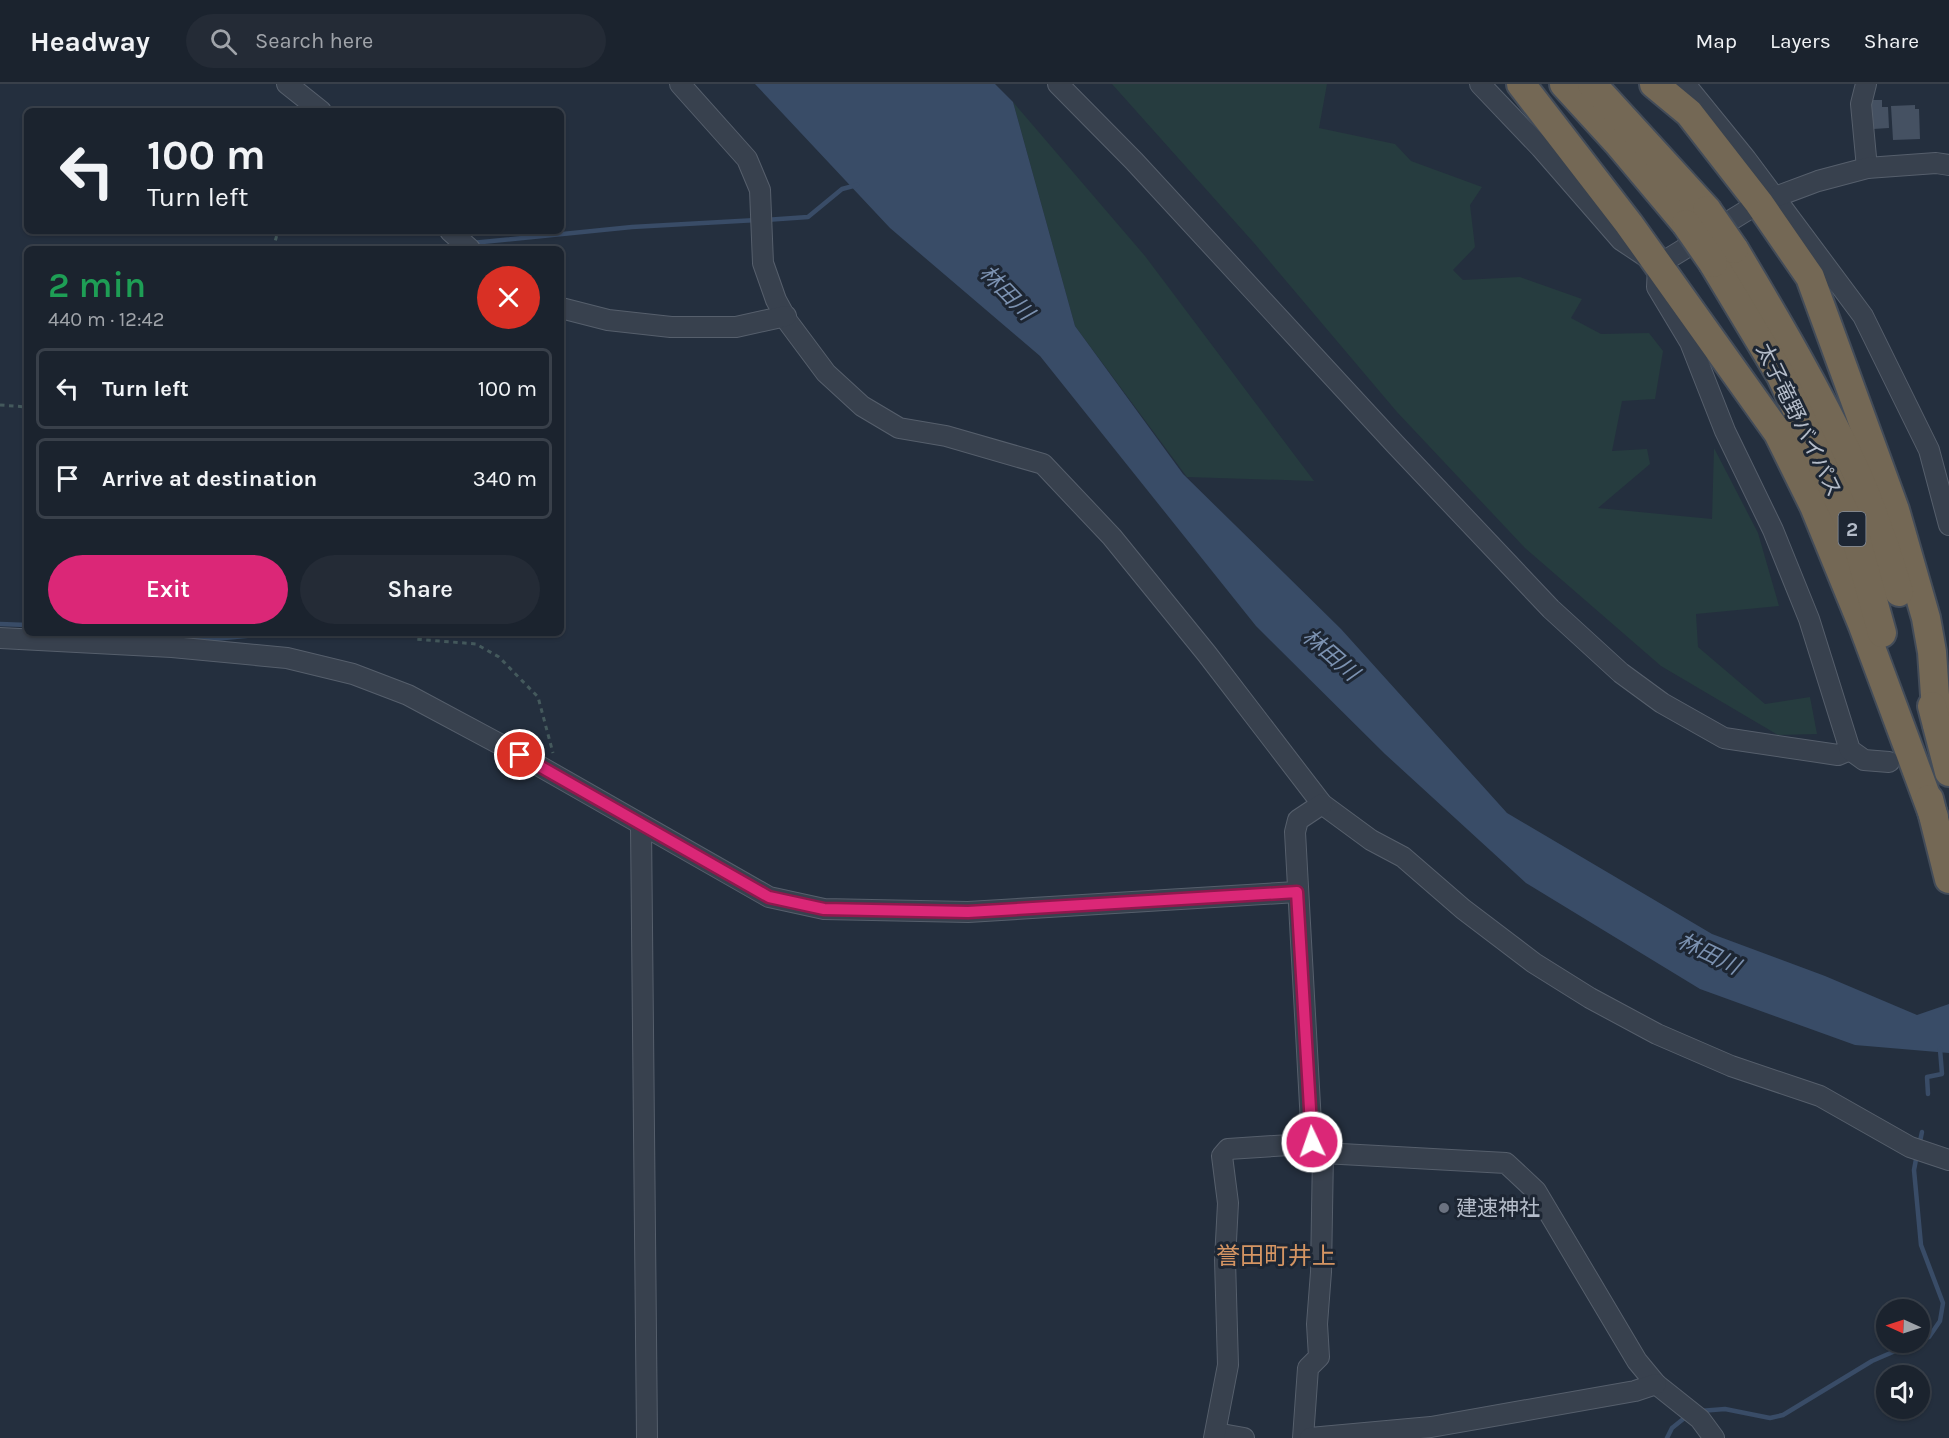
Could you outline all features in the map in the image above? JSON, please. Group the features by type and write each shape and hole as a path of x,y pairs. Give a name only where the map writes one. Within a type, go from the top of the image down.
{"highway":[{"path":"1521,84 1629,224 1778,433 1814,506 1934,817"},
{"name":"太子竜野バイパス","path":"1564,84 1618,143 1696,217"},
{"name":"太子竜野バイパス","path":"1592,84 1789,340 1852,465 1890,561 1949,772"},
{"path":"1654,84 1689,113 1766,200 1810,278 1895,510 1926,618 1932,652 1937,724"},
{"name":"太子竜野バイパス","path":"1724,256 1855,535 1934,817 1949,879"}],"street":[{"path":"287,84 317,108"},
{"path":"680,84 747,159 760,190 762,263 776,300 826,373 862,406 899,428 946,436 1043,464 1112,537 1207,654 1323,804 1371,840 1403,857 1463,909 1534,963 1590,998 1657,1034 1731,1066 1820,1096 1918,1150 1949,1161"},
{"path":"1058,84 1134,161 1551,609 1622,673 1662,703 1724,738 1838,755 1850,750"},
{"path":"1480,84 1541,148 1621,240 1658,265"},
{"path":"1685,84 1746,159 1766,200 1863,316 1929,450 1949,525"},
{"path":"1866,84 1861,104 1867,168"},
{"path":"1658,265 1766,200 1818,181 1867,168 1949,165"},
{"path":"453,234 467,246"},
{"path":"1658,265 1657,287 1690,342 1725,431 1773,530 1809,620 1850,750 1864,760 1889,762"},
{"path":"564,309 608,320 671,327 736,327 786,316"},
{"path":"0,638 172,646 275,657 352,674 408,695 557,776 769,897 824,909 968,912 1297,892"},
{"path":"1303,1438 1308,1368 1319,1357 1317,1324 1321,1272 1318,1148 1297,892 1295,832 1298,820 1323,804"},
{"path":"641,825 647,1438"},
{"path":"1244,1438 1215,1436 1228,1365 1225,1260 1228,1203 1222,1156 1228,1149 1305,1144 1318,1148 1506,1163 1536,1191 1637,1361 1656,1384 1701,1419 1714,1438"},
{"path":"1310,1438 1431,1427 1635,1391 1656,1384"}],"path":[{"path":"0,405 24,406"},
{"path":"414,636 415,639 476,644 499,657 538,697 557,776"}],"green space":[{"path":"1112,84 1327,84 1319,128 1395,144 1411,161 1482,187 1470,205 1475,247 1453,270 1463,280 1520,277 1582,299 1571,318 1601,334 1649,333 1663,351 1655,399 1622,401 1612,451 1647,449 1650,464 1598,508 1712,519 1714,448 1758,533 1779,606 1696,614 1698,647 1765,704 1810,697 1817,734 1778,735 1661,666 1525,548 1397,412 1254,243"},
{"path":"1013,102 1145,256 1314,481 1187,477 1075,326"}],"water":[{"name":"林田川","path":"755,84 995,84 1013,102 1075,326 1183,474 1341,629 1507,813 1712,934 1825,976 1917,1015 1949,1004 1949,1053 1855,1045 1700,989 1526,883 1385,754 1256,626 1040,356 890,228"}],"building":[{"path":"1871,100 1882,100 1882,107 1888,107 1889,128 1873,129"},
{"path":"1915,105 1915,109 1919,109 1920,139 1893,140 1891,106"}],"waterway":[{"path":"765,220 808,217 842,189 857,185"},
{"path":"564,234 632,227 757,220"},
{"path":"472,243 562,234"},
{"path":"0,624 24,625"},
{"path":"188,636 214,639 244,636"},
{"path":"1928,1094 1927,1077 1942,1074 1940,1049"},
{"path":"1919,1146 1922,1132"},
{"path":"1917,1154 1914,1170 1921,1245 1943,1303 1940,1321 1930,1336"},
{"path":"1700,1411 1725,1409 1770,1418 1783,1415 1872,1361 1891,1353"},
{"path":"1667,1438 1672,1428 1687,1416"}],"place":[{"name":"建速神社","path":"1444,1208"}],"district":[{"name":"誉田町井上","path":"1276,1256"}],"route":[{"path":"520,755 769,897 824,909 968,912 1297,892 1312,1142"}]}
